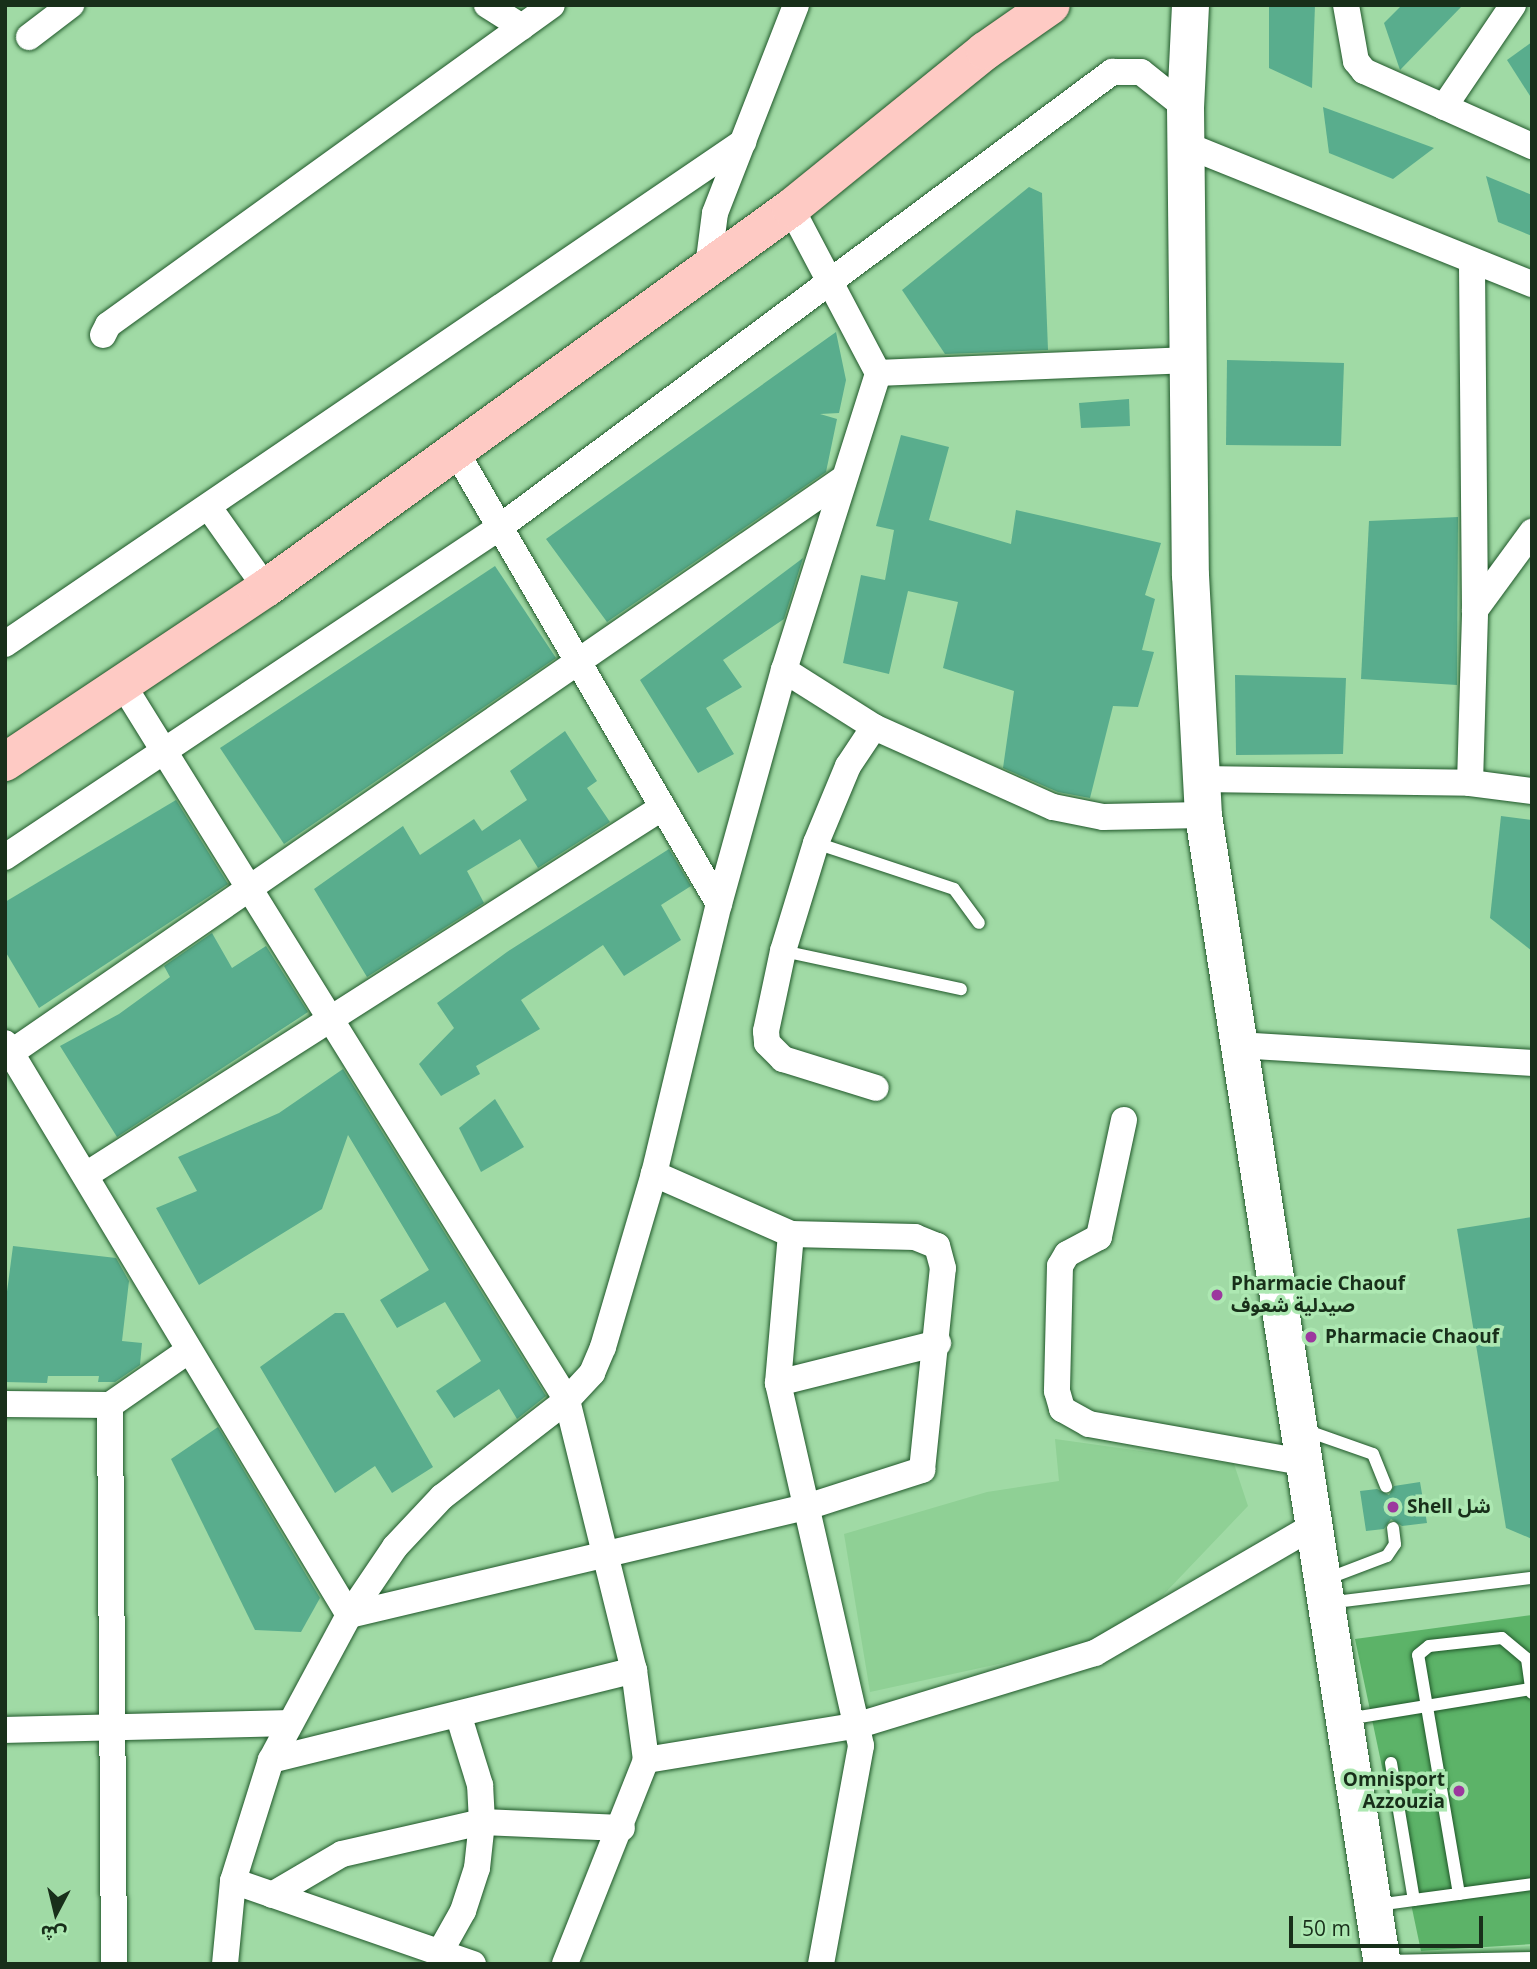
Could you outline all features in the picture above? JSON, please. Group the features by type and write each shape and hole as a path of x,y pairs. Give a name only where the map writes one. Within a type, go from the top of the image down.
{"main road":[{"path":"985,51 1019,5"},
{"path":"5,762 266,588 791,208 985,51 1051,5"}],"street":[{"path":"29,37 71,5"},
{"path":"487,5 522,26"},
{"path":"103,335 108,325 552,5"},
{"path":"708,267 715,213 796,5"},
{"path":"1346,5 1356,61 1364,71 1532,146"},
{"path":"1444,107 1513,5"},
{"path":"1185,14 1190,575 1203,815 1322,1592 1382,1962"},
{"path":"5,857 166,753 500,527 1112,72 1141,72 1185,107"},
{"path":"5,644 210,509 743,142"},
{"path":"1186,145 1532,284"},
{"path":"225,1964 233,1881 271,1760 349,1615 395,1547 442,1497 567,1400 592,1373 603,1347 654,1174 719,904 784,670 878,373 832,278 791,208"},
{"path":"1470,783 1475,610 1472,262"},
{"path":"878,373 1189,360"},
{"path":"455,450 719,904"},
{"path":"349,1615 188,1351 9,1047 250,888 576,658 843,479"},
{"path":"210,509 266,588"},
{"path":"1475,610 1532,532"},
{"path":"784,670 874,727 1053,807 1126,818 1203,815"},
{"path":"123,685 567,1400 607,1551 634,1670 646,1760 622,1828 565,1964"},
{"path":"874,727 848,766 816,843 783,951 766,1031 774,1052 876,1088"},
{"path":"1200,779 1470,783 1532,791"},
{"path":"86,1175 663,807"},
{"path":"1238,1045 1532,1063"},
{"path":"1124,1119 1099,1237 1067,1255 1060,1266 1057,1391 1062,1409 1089,1424 1300,1445"},
{"path":"349,1615 607,1551 810,1506 922,1470 938,1343 943,1268 937,1246 915,1237 791,1234 654,1174"},
{"path":"791,1234 778,1383 810,1506 859,1725 859,1771 821,1964"},
{"path":"778,1383 938,1343"},
{"path":"5,1404 110,1405 188,1351"},
{"path":"110,1405 114,1964"},
{"path":"646,1760 859,1725 1094,1653 1313,1526"},
{"path":"271,1760 634,1670"},
{"path":"440,1952 463,1911 477,1868 482,1822 475,1760 458,1714"},
{"path":"5,1730 289,1723"},
{"path":"272,1895 342,1854 482,1822 622,1828"},
{"path":"233,1881 473,1964"}],"lane":[{"path":"816,843 954,889 979,923"},
{"path":"783,951 961,989"},
{"path":"1300,1445 1373,1454 1386,1487"},
{"path":"1322,1592 1387,1556 1395,1544 1393,1528"},
{"path":"1322,1592 1532,1578"},
{"path":"1343,1720 1424,1706 1531,1691 1527,1660 1512,1642 1490,1637 1429,1646 1417,1661 1424,1706 1459,1894"},
{"path":"1391,1763 1414,1900"},
{"path":"1373,1905 1532,1884"},
{"path":"1382,1962 1532,1958"}],"shaded area":[{"path":"1055,1439 1234,1464 1248,1506 1123,1637 870,1692 844,1534 987,1492 1059,1481"},
{"name":"Omnisport Azzouzia","path":"1532,1615 1532,1944 1421,1951 1355,1639"},
{"path":"1532,1946 1532,1964 1422,1964 1421,1951"}],"building":[{"path":"1269,5 1315,5 1312,88 1269,68"},
{"path":"1402,5 1463,5 1400,70 1384,23"},
{"path":"1532,42 1532,99 1507,60"},
{"path":"1323,107 1434,148 1393,179 1329,153"},
{"path":"1486,176 1532,195 1532,236 1498,222"},
{"path":"1029,187 1042,193 1048,350 945,354 902,290"},
{"path":"836,332 846,380 839,413 820,414 837,419 826,472 607,622 546,539"},
{"path":"1227,360 1344,363 1341,446 1226,445"},
{"path":"1129,399 1130,426 1081,428 1079,403"},
{"path":"901,435 949,447 929,520 1011,544 1016,510 1161,543 1145,595 1155,599 1142,650 1154,652 1138,707 1113,706 1090,798 1058,792 1003,768 1014,691 943,668 958,602 908,591 889,674 843,663 861,575 885,580 894,530 876,526"},
{"path":"1458,517 1457,685 1361,679 1369,521"},
{"path":"803,558 784,619 723,660 742,687 706,708 734,754 698,773 640,680"},
{"path":"495,566 556,658 284,844 220,748"},
{"path":"1235,675 1346,678 1343,754 1236,755"},
{"path":"565,731 597,781 587,788 610,822 538,868 520,839 467,871 484,903 367,977 314,889 403,826 420,855 474,819 482,831 527,800 510,771"},
{"path":"176,800 228,884 39,1008 5,951 5,902"},
{"path":"1501,816 1532,820 1532,951 1490,918"},
{"path":"669,849 691,886 661,905 681,940 624,976 603,945 521,1000 540,1029 476,1066 480,1074 441,1096 419,1064 454,1028 437,1003 507,952"},
{"path":"212,933 232,968 266,946 308,1012 117,1137 60,1046 119,1014 170,977 164,966"},
{"path":"343,1069 546,1396 517,1419 499,1389 454,1418 436,1391 481,1361 445,1302 397,1328 380,1300 429,1270 348,1135 322,1209 199,1285 156,1208 197,1191 178,1157 279,1113"},
{"path":"495,1099 524,1147 481,1172 459,1128"},
{"path":"1532,1217 1532,1539 1506,1528 1457,1229"},
{"path":"13,1246 116,1258 129,1281 122,1341 142,1343 140,1365 115,1382 98,1382 99,1376 48,1376 47,1383 5,1382 5,1307"},
{"path":"335,1313 344,1313 433,1467 392,1493 375,1466 335,1493 260,1367"},
{"path":"218,1427 320,1598 301,1632 255,1630 171,1459"},
{"name":"Shell شل","path":"1420,1482 1427,1523 1402,1526 1391,1519 1384,1529 1366,1531 1360,1491 1377,1489 1389,1495 1394,1486"}],"place":[{"name":"Pharmacie Chaouf صيدلية شعوف","path":"1217,1295"},
{"name":"Pharmacie Chaouf","path":"1311,1337"},
{"name":"Shell شل","path":"1393,1507"},
{"name":"Omnisport Azzouzia","path":"1459,1791"}]}
